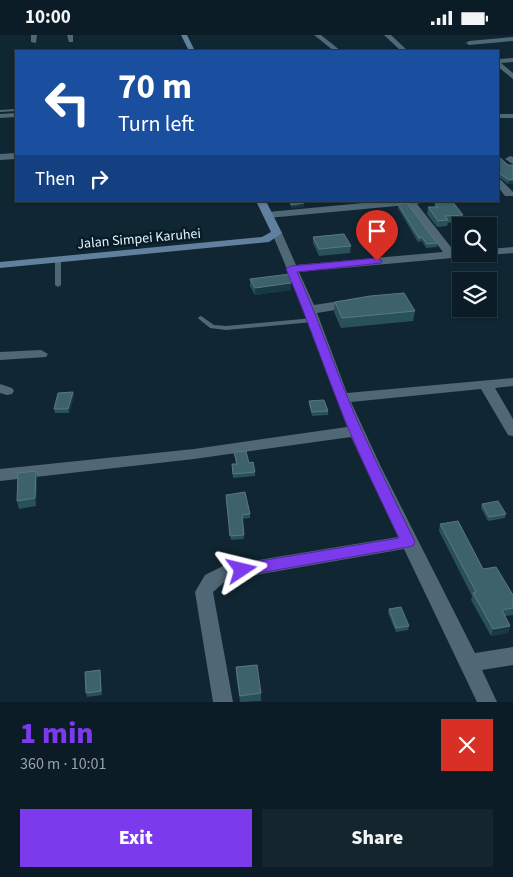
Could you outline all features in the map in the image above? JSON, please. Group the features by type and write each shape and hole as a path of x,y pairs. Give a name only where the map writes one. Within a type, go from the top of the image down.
{"main road":[{"path":"184,35 192,50"},
{"path":"262,202 277,233"},
{"name":"Jalan Simpei Karuhei","path":"0,265 265,241 277,233"}],"street":[{"path":"317,35 337,50"},
{"path":"387,35 404,50"},
{"path":"479,50 466,41 513,39"},
{"path":"499,63 513,60"},
{"path":"499,64 513,77"},
{"path":"0,116 15,115"},
{"path":"499,117 513,115"},
{"path":"0,157 15,155"},
{"path":"499,183 511,193"},
{"path":"268,215 379,203 415,202 452,248"},
{"path":"277,233 356,431 408,542 470,663 487,702"},
{"path":"497,251 513,249"},
{"path":"291,269 452,254"},
{"path":"311,315 367,301"},
{"path":"0,356 41,354"},
{"path":"342,398 513,382"},
{"path":"485,384 513,431"},
{"path":"0,475 203,453 356,431"},
{"path":"223,702 204,592 207,584 214,577 223,573 408,542"},
{"path":"470,663 513,656"}],"lane":[{"path":"0,111 15,110"},
{"path":"58,260 58,285"},
{"path":"201,318 207,325 218,328 311,315"}],"building":[{"path":"499,157 508,165 513,165 513,180 509,180 499,173"},
{"path":"290,202 304,203 291,205"},
{"path":"435,202 453,202 463,215 445,216 448,220 438,221 428,207 438,207"},
{"path":"407,203 437,243 427,244 422,237 419,238 398,204"},
{"path":"377,228 385,241 371,242 363,229"},
{"path":"344,234 351,246 319,249 313,237"},
{"path":"290,274 291,283 255,288 250,279"},
{"path":"404,293 415,311 342,318 335,302 370,296"},
{"path":"73,392 68,409 54,409 58,393"},
{"path":"324,400 328,411 312,412 309,401"},
{"path":"246,451 249,463 253,462 255,472 233,474 232,464 237,464 234,452"},
{"path":"36,471 35,498 17,501 18,473"},
{"path":"245,492 250,514 242,515 244,535 230,536 226,495"},
{"path":"498,501 506,514 489,517 482,504"},
{"path":"458,521 483,569 496,567 513,595 513,608 502,610 510,626 493,629 473,593 476,592 440,524"},
{"path":"401,607 409,626 396,628 389,609"},
{"path":"257,665 261,693 240,696 236,667"},
{"path":"100,670 101,691 86,693 85,672"}],"route":[{"path":"242,570 408,542 356,431 291,269 377,261"}]}
